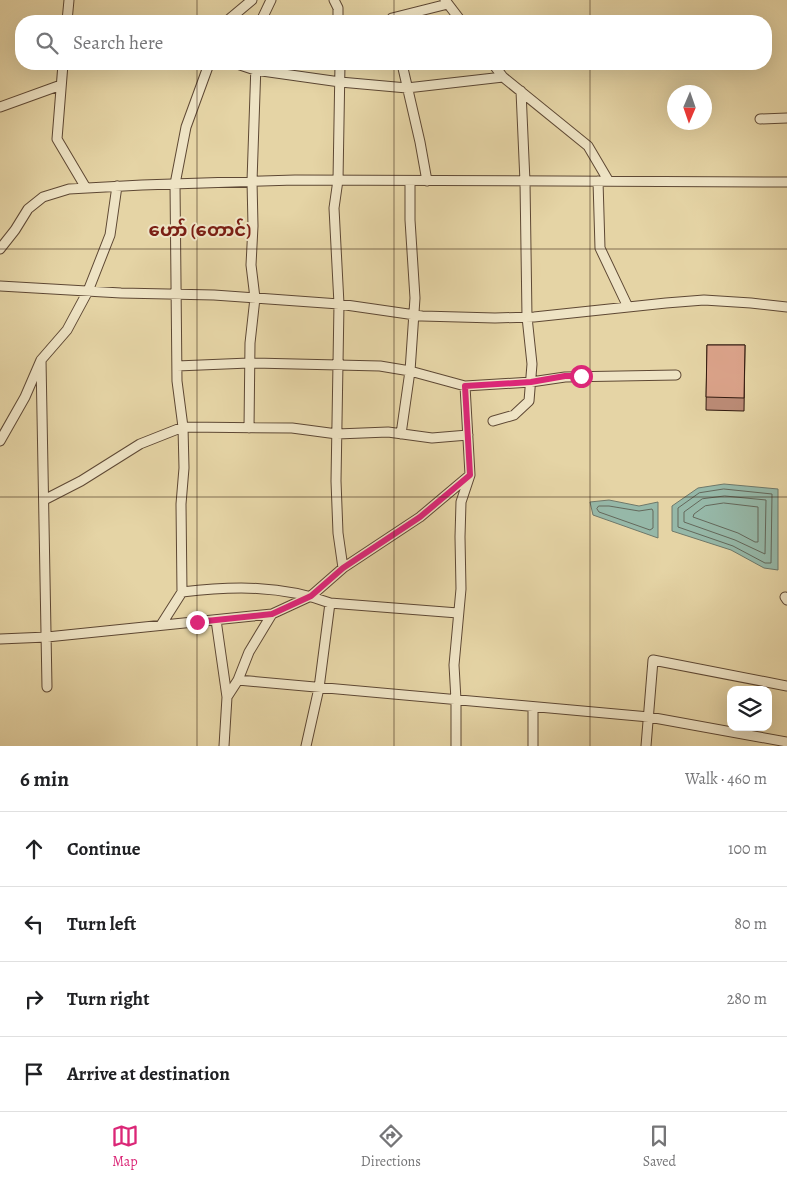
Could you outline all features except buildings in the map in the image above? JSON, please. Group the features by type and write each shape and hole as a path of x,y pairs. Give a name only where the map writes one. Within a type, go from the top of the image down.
{"street":[{"path":"68,15 69,0"},
{"path":"234,15 252,0"},
{"path":"264,15 271,0"},
{"path":"334,0 338,8 338,15"},
{"path":"402,15 446,2 456,15"},
{"path":"62,70 57,139 86,188"},
{"path":"161,625 182,592 181,504 184,468 183,427 177,381 175,184 186,127 207,70"},
{"path":"248,428 249,363 255,298 251,265 254,226 252,181 256,70"},
{"path":"273,70 340,82 407,88 503,77"},
{"path":"340,70 338,180 334,208 339,304 336,480 338,534 343,568"},
{"path":"403,70 428,181"},
{"path":"498,70 503,77 588,146 608,180"},
{"path":"0,107 61,85"},
{"path":"493,421 514,415 529,401 531,382 532,364 527,317 525,182 521,91"},
{"path":"760,119 787,118"},
{"path":"0,250 28,209 43,197 69,189 252,181 338,180 787,182"},
{"path":"401,434 410,371 415,314 410,181"},
{"path":"598,181 600,248 628,307"},
{"path":"0,441 25,397 42,360 67,330 88,291 110,235 117,186"},
{"path":"0,286 88,291 214,294 339,304 415,314 495,318 527,317 704,300 787,307"},
{"path":"42,360 47,687"},
{"path":"177,366 249,363 380,366 410,371 465,386 531,382 565,376 676,375"},
{"path":"456,746 454,665 461,589 461,502 470,475 465,386"},
{"path":"44,500 81,481 140,444 183,427 292,428 337,434 388,432 432,438 468,435"},
{"path":"0,639 47,637 272,614 311,596 343,568 420,517 470,475"},
{"path":"182,592 249,587 280,589 311,596 330,603 458,613"},
{"path":"306,746 319,688 330,603"},
{"path":"227,697 238,680 249,652 272,614"},
{"path":"216,620 227,697 224,746"},
{"path":"646,746 653,660 787,686"},
{"path":"238,680 648,717 787,742"},
{"path":"533,707 533,746"}],"water":[{"path":"724,484 778,489 778,570 764,568 731,550 672,531 672,506 698,488"},
{"path":"609,500 639,506 658,502 658,538 593,515 590,502"}],"district":[{"name":"ဟော် (တောင်)","path":"200,230"}],"route":[{"path":"197,622 272,614 311,596 343,568 420,517 470,475 465,386 531,382 565,376 581,376"}]}
